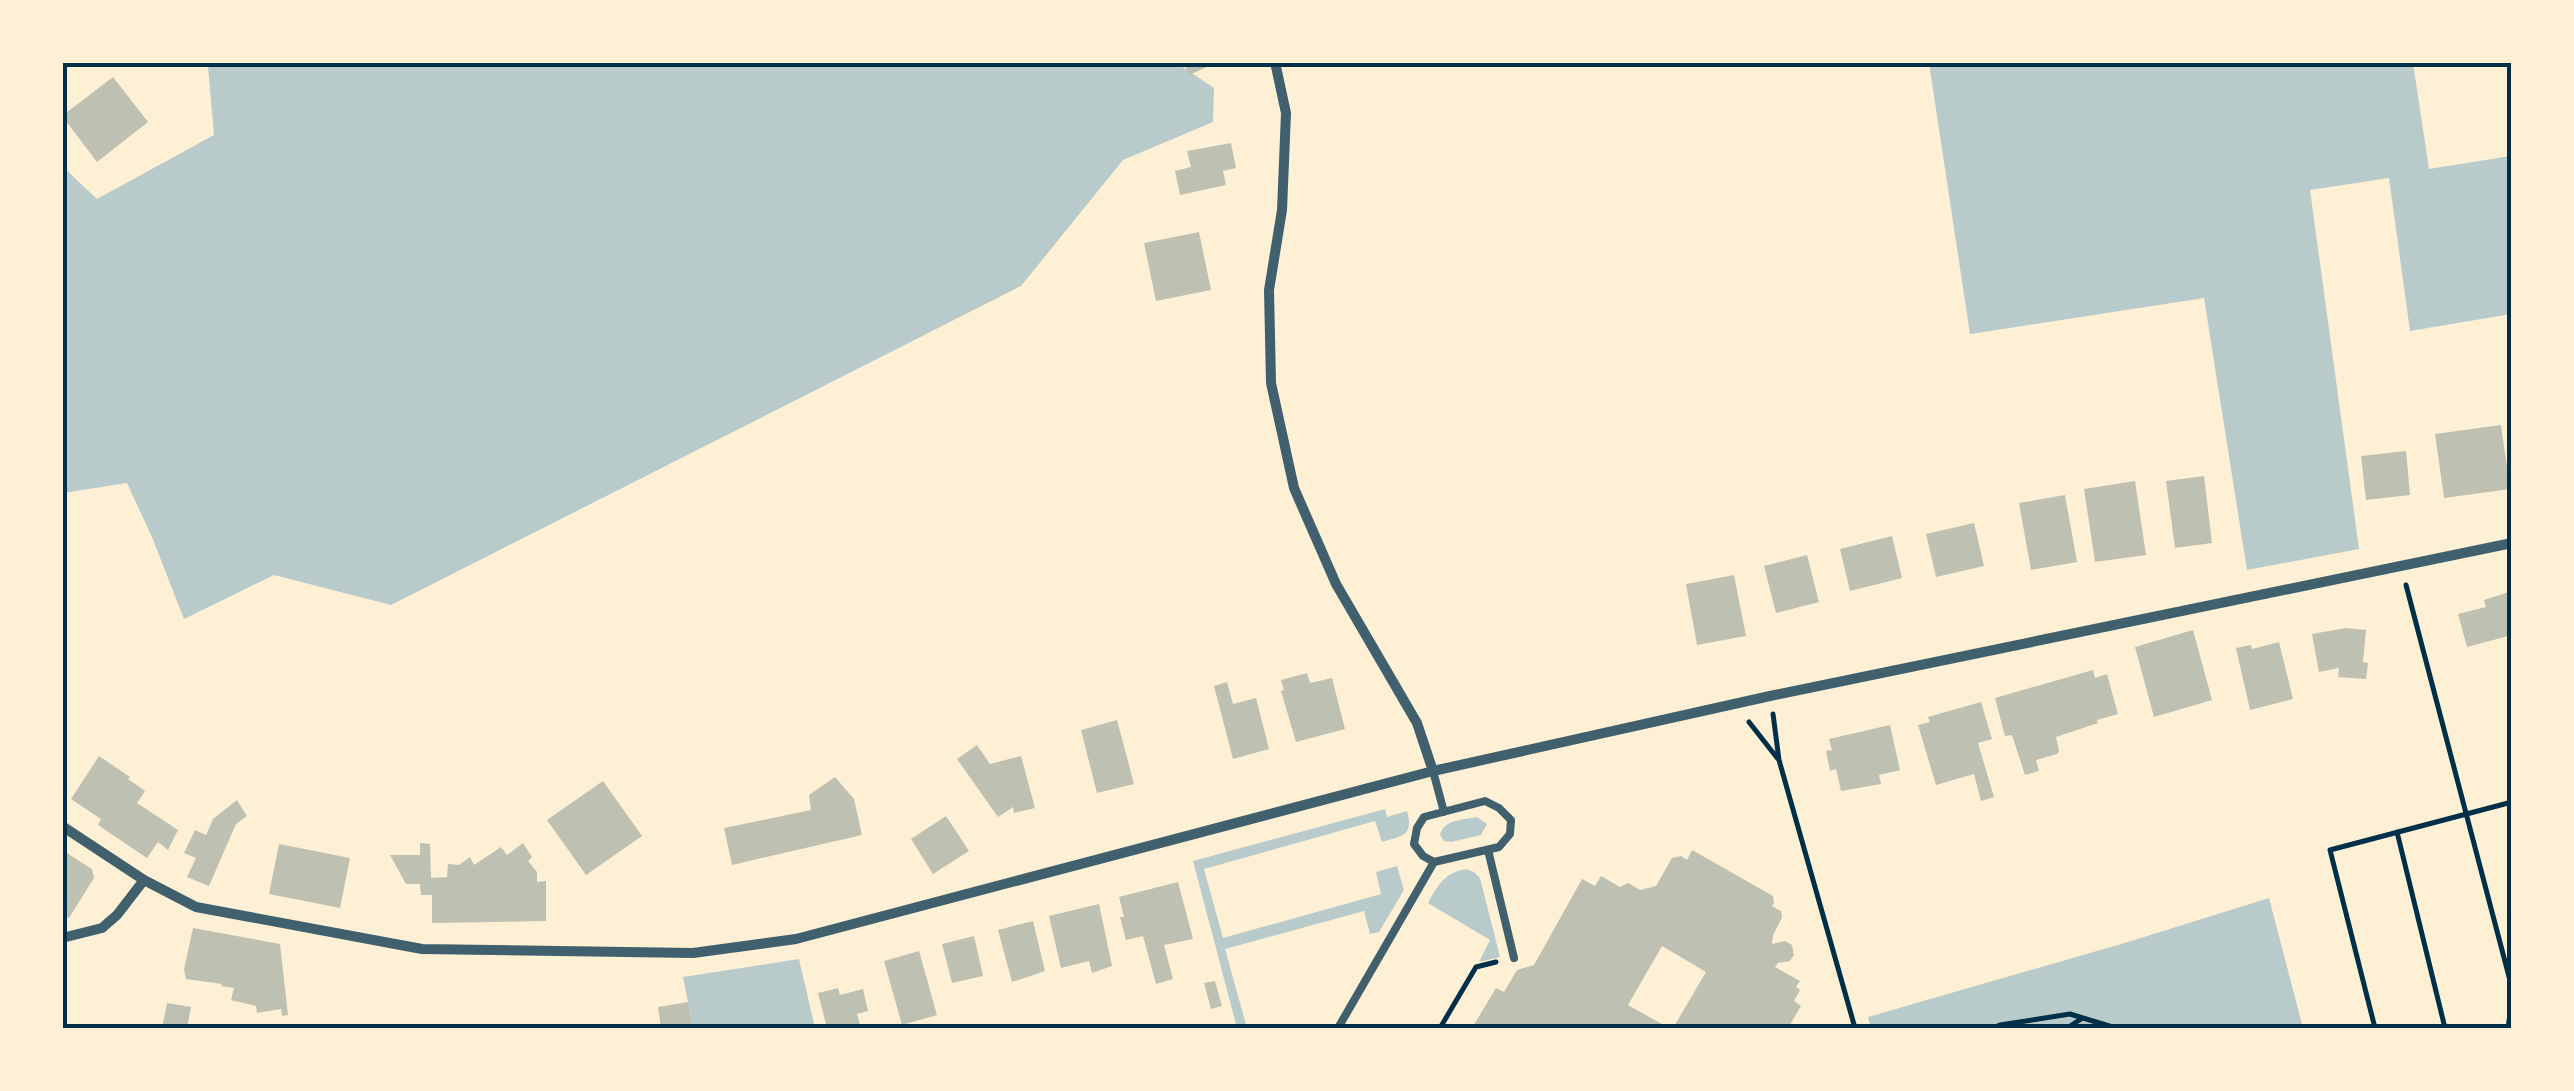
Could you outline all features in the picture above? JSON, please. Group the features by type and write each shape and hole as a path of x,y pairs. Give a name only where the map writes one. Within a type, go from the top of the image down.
{"street":[{"path":"1275,62 1286,112 1282,210 1269,290 1272,383 1294,488 1336,584 1417,723 1433,771"},
{"path":"62,826 144,880 196,907 422,948 692,953 796,939 1433,771 1770,696 2512,543"},
{"path":"62,938 102,928 118,915 144,880"}],"lane":[{"path":"1433,771 1444,812"},
{"path":"1485,801 1510,820 1510,834 1499,847 1488,850 1434,862 1414,844 1417,828 1424,818 1485,801"},
{"path":"1488,850 1514,958"},
{"path":"1338,1028 1434,862"}],"path":[{"path":"2402,566 2512,988"},
{"path":"1770,696 1779,760 1856,1028"},
{"path":"1748,722 1779,760"},
{"path":"2375,1028 2330,850 2512,802"},
{"path":"2397,832 2445,1028"},
{"path":"1440,1028 1476,966"},
{"path":"2508,1028 2512,1000"},
{"path":"1993,1028 2070,1014 2116,1028"},
{"path":"2068,1028 2083,1018"}],"shaded area":[{"path":"1175,62 1214,88 1213,122 1123,160 1021,286 391,605 274,575 184,619 127,483 63,493 62,166 97,199 214,135 208,67 212,63"},
{"path":"1929,63 2413,63 2429,169 2511,156 2511,314 2410,331 2389,178 2310,190 2359,549 2247,570 2204,298 1970,334"},
{"path":"1385,809 1387,817 1407,811 1409,826 1405,834 1382,842 1375,821 1204,869 1223,938 1381,894 1376,872 1397,866 1404,890 1379,932 1370,934 1364,911 1225,949 1247,1028 1237,1028 1193,861"},
{"path":"1477,817 1487,824 1481,835 1451,842 1440,835 1450,823"},
{"path":"1466,869 1480,878 1500,957 1479,962 1490,940 1428,903 1447,877"},
{"path":"2269,898 2303,1028 1871,1028 1868,1017"},
{"path":"799,959 815,1028 693,1028 683,977"}],"building":[{"path":"1183,62 1218,62 1189,75"},
{"path":"113,77 148,122 97,162 62,116"},
{"path":"1231,143 1236,168 1223,171 1226,185 1180,195 1175,171 1191,167 1187,151"},
{"path":"1199,232 1211,290 1156,301 1144,243"},
{"path":"2501,425 2510,489 2444,498 2435,434"},
{"path":"2406,451 2410,495 2366,500 2361,456"},
{"path":"2204,476 2212,543 2175,548 2166,481"},
{"path":"2135,481 2146,555 2095,562 2084,489"},
{"path":"2065,495 2077,562 2031,570 2019,503"},
{"path":"1974,523 1984,566 1936,577 1926,534"},
{"path":"1892,536 1902,578 1850,591 1840,549"},
{"path":"1807,555 1819,602 1776,613 1764,566"},
{"path":"1734,575 1746,636 1697,645 1686,584"},
{"path":"2512,591 2512,635 2467,647 2458,614 2486,607 2484,600"},
{"path":"2346,628 2366,630 2366,679 2338,677 2339,668 2319,672 2312,634"},
{"path":"2193,630 2212,700 2154,717 2135,647"},
{"path":"2279,642 2293,699 2250,710 2236,648 2251,645 2252,649"},
{"path":"2093,670 2095,678 2107,674 2118,714 2056,737 2057,754 2036,760 2039,771 2025,775 2012,735 2005,736 1995,698"},
{"path":"1307,673 1310,683 1332,678 1345,729 1296,742 1281,680"},
{"path":"1227,682 1233,704 1256,698 1269,749 1233,759 1214,686"},
{"path":"1981,702 1992,739 1978,743 1994,797 1981,801 1974,774 1936,785 1918,725 1930,722 1928,717"},
{"path":"1117,720 1134,784 1097,793 1081,730"},
{"path":"1890,725 1900,770 1879,775 1881,784 1841,791 1836,769 1830,771 1826,751 1832,750 1829,739"},
{"path":"977,745 990,764 1021,756 1035,808 1014,813 1013,807 998,817 957,759"},
{"path":"99,756 145,791 137,803 178,830 168,850 158,842 147,858 98,825 101,819 71,799"},
{"path":"835,777 854,799 862,835 732,865 724,828 811,810 809,795"},
{"path":"603,781 642,836 586,875 547,820"},
{"path":"237,800 247,816 236,824 209,886 187,877 196,858 184,853 195,830 206,835 213,819"},
{"path":"946,816 969,851 933,874 911,839"},
{"path":"420,843 430,844 431,878 447,877 448,864 459,865 470,857 474,865 501,847 507,855 523,843 532,857 528,861 537,872 537,882 546,881 546,921 432,923 432,895 421,895 420,884 406,884 390,855 420,855"},
{"path":"279,844 350,858 340,908 269,894"},
{"path":"62,850 92,869 94,878 69,918 62,913"},
{"path":"1692,850 1773,896 1772,906 1781,911 1782,918 1772,944 1785,941 1792,945 1794,955 1775,967 1800,981 1794,1001 1801,1006 1788,1028 1673,1028 1706,972 1662,946 1628,1005 1669,1028 1472,1028 1496,988 1504,992 1517,970 1534,965 1582,879 1595,886 1601,876 1620,887 1628,883 1640,890 1656,886 1672,858 1681,856 1687,860"},
{"path":"1178,882 1193,939 1164,945 1173,979 1156,984 1143,936 1126,940 1119,897"},
{"path":"1099,904 1112,966 1092,973 1089,961 1061,968 1049,916"},
{"path":"1033,921 1045,971 1012,982 998,930"},
{"path":"193,928 280,944 288,1015 282,1016 281,1009 257,1013 256,1006 231,1000 234,988 186,979 184,969"},
{"path":"974,936 983,976 952,983 942,944"},
{"path":"919,951 937,1015 902,1025 884,961"},
{"path":"1215,981 1222,1006 1211,1009 1204,983"},
{"path":"838,988 840,995 863,989 868,1011 857,1014 861,1028 827,1028 818,993"},
{"path":"688,1002 693,1028 661,1028 658,1007"},
{"path":"167,1003 191,1007 187,1028 162,1028"}]}
